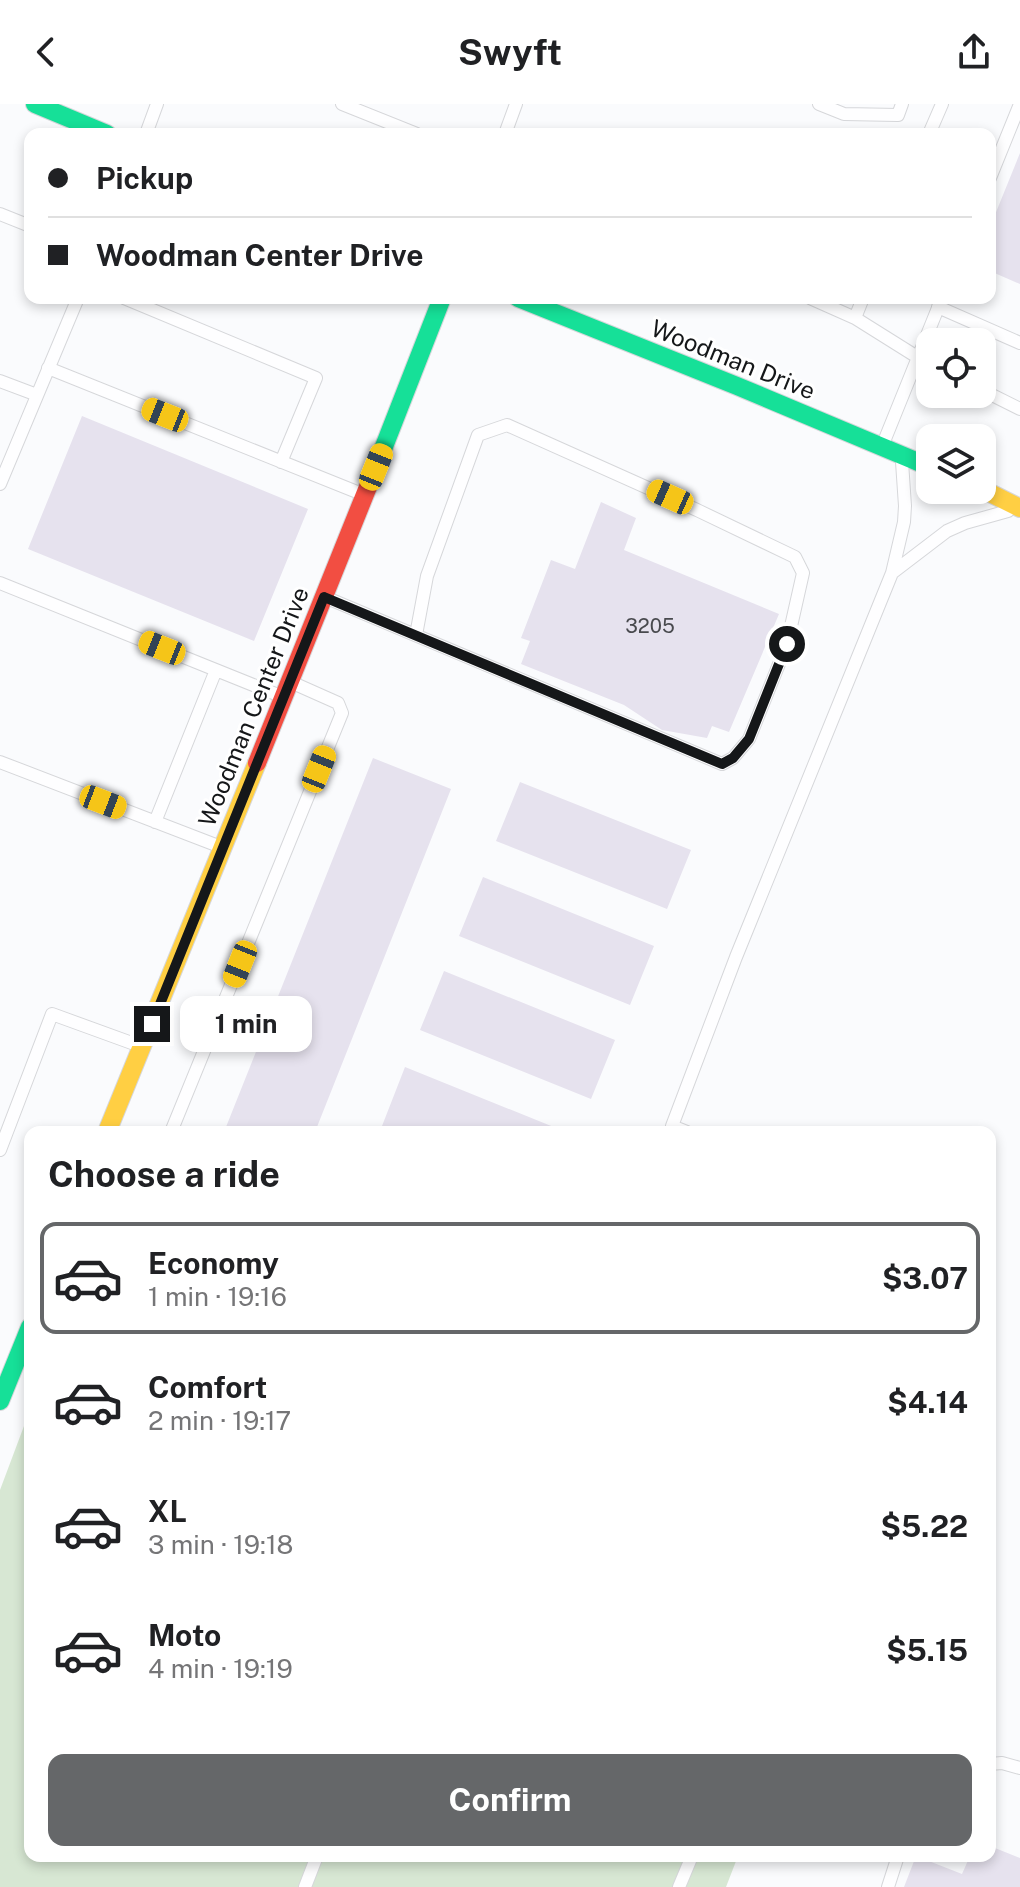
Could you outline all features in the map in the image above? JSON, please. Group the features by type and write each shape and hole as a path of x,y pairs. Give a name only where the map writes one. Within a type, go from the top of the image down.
{"street":[{"path":"35,104 93,128"},
{"name":"Woodman Center Drive","path":"110,1126 440,304"},
{"name":"Woodman Drive","path":"533,304 916,461"},
{"path":"996,496 1020,508"},
{"path":"0,1401 24,1342"}],"lane":[{"path":"148,128 157,104"},
{"path":"342,104 402,128"},
{"path":"507,128 516,104"},
{"path":"819,104 844,114 898,115 902,104"},
{"path":"932,128 942,104"},
{"path":"996,163 1020,104"},
{"path":"0,214 24,224"},
{"path":"0,484 75,304"},
{"path":"138,304 316,378 281,462"},
{"path":"824,304 855,318 916,357"},
{"path":"855,318 861,304"},
{"path":"933,328 940,304"},
{"path":"942,304 1020,343"},
{"path":"48,368 364,495"},
{"path":"882,447 916,378"},
{"path":"0,381 37,395"},
{"path":"996,397 1020,409"},
{"path":"324,597 722,764 733,758 749,739 787,644 803,573 795,557 507,425 478,435 427,576 416,635"},
{"path":"672,1126 736,957 892,573 904,522 901,455"},
{"path":"892,573 947,531 1020,508"},
{"path":"0,583 216,670 338,703 342,713 173,1126"},
{"path":"155,822 216,670"},
{"path":"0,762 223,848"},
{"path":"0,1150 52,1014 143,1047"},
{"path":"996,1764 1020,1768"},
{"path":"305,1887 315,1862"},
{"path":"679,1887 689,1862"},
{"path":"888,1887 896,1862"}],"green space":[{"path":"24,1426 24,1862 736,1862 726,1887 0,1887 0,1490"}],"building":[{"path":"1020,153 1020,284 996,274 996,212"},
{"path":"82,416 308,509 254,641 28,549"},
{"path":"601,502 636,518 624,550 779,614 729,732 712,726 707,738 662,730 624,705 521,664 530,641 521,638 551,560 575,569"},
{"path":"373,758 451,789 317,1126 226,1126"},
{"path":"520,782 691,850 667,909 496,841"},
{"path":"483,877 654,946 630,1005 459,936"},
{"path":"444,971 615,1040 591,1099 420,1030"},
{"path":"405,1067 551,1126 382,1126"},
{"path":"996,1848 1020,1858 1020,1887 904,1887 914,1862 931,1862 962,1874 967,1862 996,1862"}],"traffic: fast":[{"path":"35,104 93,128"},
{"path":"376,467 440,304"},
{"path":"533,304 916,461"},
{"path":"0,1401 24,1342"}],"traffic: slow":[{"path":"996,496 1020,508"},
{"path":"109,1126 257,763"}],"traffic: jam":[{"path":"257,763 376,467"}],"route":[{"path":"152,1024 324,597 722,764 733,758 749,739 787,644"}]}
